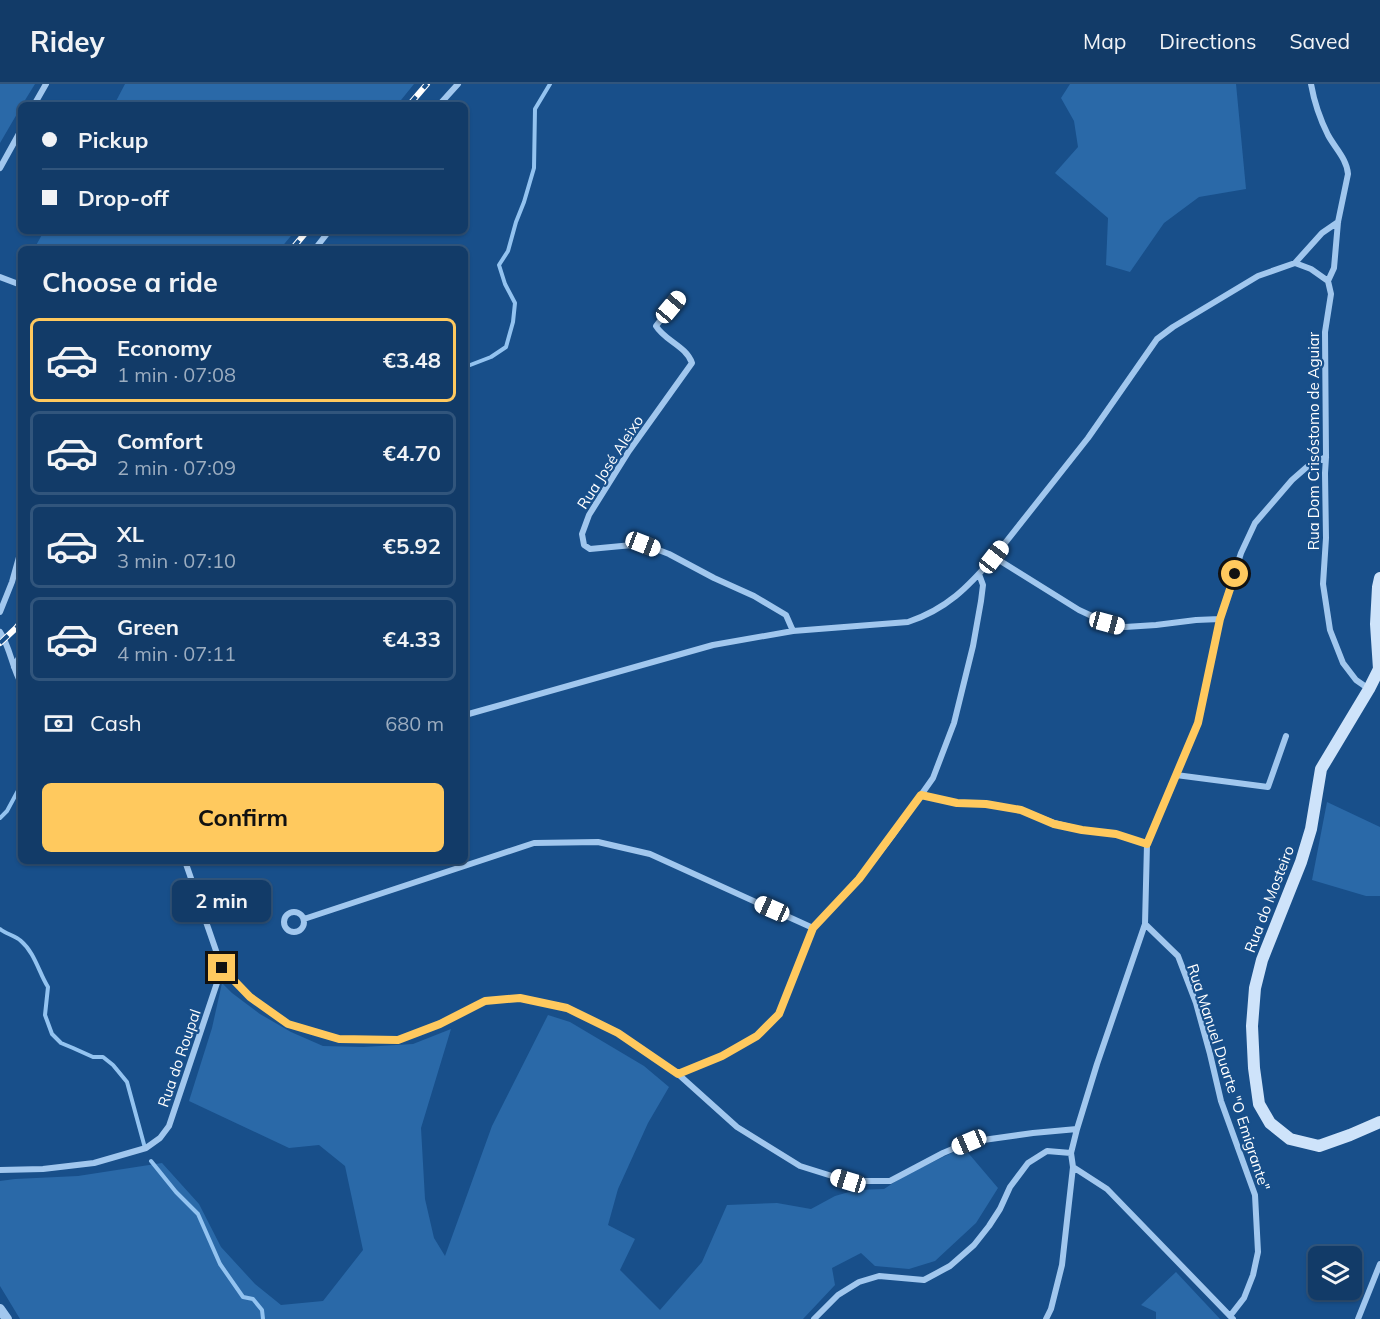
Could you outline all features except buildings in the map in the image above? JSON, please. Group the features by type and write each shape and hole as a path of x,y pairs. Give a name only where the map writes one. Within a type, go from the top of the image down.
{"main road":[{"name":"Rua do Mosteiro","path":"1379,584 1376,624 1379,669 1321,769 1311,829 1301,862 1262,960 1255,988 1252,1026 1259,1104 1270,1124 1290,1139 1319,1146 1380,1122"}],"street":[{"path":"36,102 46,84"},
{"path":"442,102 458,84"},
{"name":"Rua Dom Crisóstomo de Aguiar","path":"1311,84 1315,102 1328,135 1348,167 1338,222 1334,268 1328,281 1331,294 1325,332 1326,538 1323,584 1330,630 1343,663 1356,680 1369,689"},
{"path":"0,168 18,135"},
{"path":"468,714 713,645 793,631 908,622 926,616 952,600 980,574 1089,438 1157,339 1258,276 1295,263 1322,233 1338,222"},
{"path":"317,246 327,234"},
{"path":"1295,263 1311,269 1328,281"},
{"path":"0,277 18,284"},
{"name":"Rua José Aleixo","path":"679,296 656,326 689,356 692,363 629,451 589,515 582,534 584,545 590,549 643,544 669,554 754,596 786,615 793,631"},
{"path":"1046,1319 1051,1309 1062,1264 1073,1167 1071,1153 1077,1129 1146,924 1147,844 1198,723 1220,619 1241,553 1255,523 1292,480 1308,466 1326,457"},
{"path":"994,557 1079,610 1107,623 1135,627 1220,619"},
{"path":"0,612 18,561"},
{"path":"678,1074 722,1056 757,1036 779,1014 813,928 859,879 933,778 954,723 973,646 983,585 980,574"},
{"path":"0,632 18,676"},
{"path":"14,667 18,660"},
{"path":"1176,775 1268,787 1286,736"},
{"path":"921,795 957,803 986,804 1021,810 1054,824 1116,834 1147,844"},
{"path":"304,919 534,843 598,842 650,854 813,928"},
{"path":"186,864 222,968 250,997 288,1024 339,1039 398,1040 440,1024 485,1001 520,998 567,1008 618,1033 678,1074 738,1127 800,1166 848,1181 890,1181 969,1142 1077,1129"},
{"name":"Rua Manuel Duarte \"O Emigrante\"","path":"1146,924 1178,956 1196,1003 1221,1101 1255,1194 1258,1252 1244,1298 1231,1317"},
{"name":"Rua do Roupal","path":"0,1170 44,1169 94,1163 146,1148 160,1138 169,1126 222,968"},
{"path":"814,1319 838,1295 859,1282 879,1276 924,1280 950,1266 974,1245 989,1226 1010,1187 1028,1163 1047,1151 1071,1153"},
{"path":"1073,1167 1107,1189 1231,1317"},
{"path":"1358,1319 1380,1264"},
{"path":"0,1309 7,1319"}],"shaded area":[{"path":"0,84 35,84 24,102 18,102 18,112 0,143"},
{"path":"125,84 414,84 399,102 116,102"},
{"path":"1070,84 1236,84 1246,189 1199,197 1164,223 1130,272 1106,265 1108,218 1055,173 1078,147 1074,121 1061,98"},
{"path":"42,234 292,234 282,246 36,246"},
{"path":"1327,802 1380,827 1380,896 1366,896 1312,880"},
{"path":"222,983 260,1014 291,1032 323,1046 363,1047 413,1044 451,1029 421,1128 425,1199 434,1238 445,1256 492,1126 548,1015 570,1022 644,1066 669,1087 648,1123 618,1189 608,1225 635,1239 620,1270 660,1310 702,1262 727,1205 777,1203 811,1209 835,1196 856,1190 884,1189 904,1176 964,1148 998,1188 976,1223 935,1261 909,1269 875,1266 861,1253 832,1268 835,1285 803,1319 20,1319 0,1286 0,1181 78,1176 162,1163 199,1204 221,1247 255,1284 281,1305 323,1301 363,1250 345,1166 319,1145 289,1148 189,1101 212,1028"},
{"path":"1176,1272 1220,1319 1156,1319 1156,1312 1141,1305"}],"waterway":[{"path":"468,366 491,357 506,347 513,322 515,303 505,284 499,265 508,251 534,168 535,109 550,84"},
{"path":"0,818 7,811 18,791"},
{"path":"0,929 26,946 48,987 45,1015 52,1034 61,1043 93,1057 103,1057 127,1082 145,1148"},
{"path":"151,1161 176,1192 198,1214 220,1264 243,1297 253,1299 262,1310 263,1319"}],"railway":[{"path":"412,102 427,84"},
{"path":"294,246 304,234"},
{"path":"0,643 18,626"}],"route":[{"path":"222,968 250,997 288,1024 339,1039 398,1040 440,1024 485,1001 520,998 567,1008 618,1033 678,1074 689,1070 722,1056 757,1036 779,1014 813,928 859,879 921,795 957,803 986,804 1021,810 1054,824 1116,834 1147,844 1198,723 1220,619 1235,574"}]}
